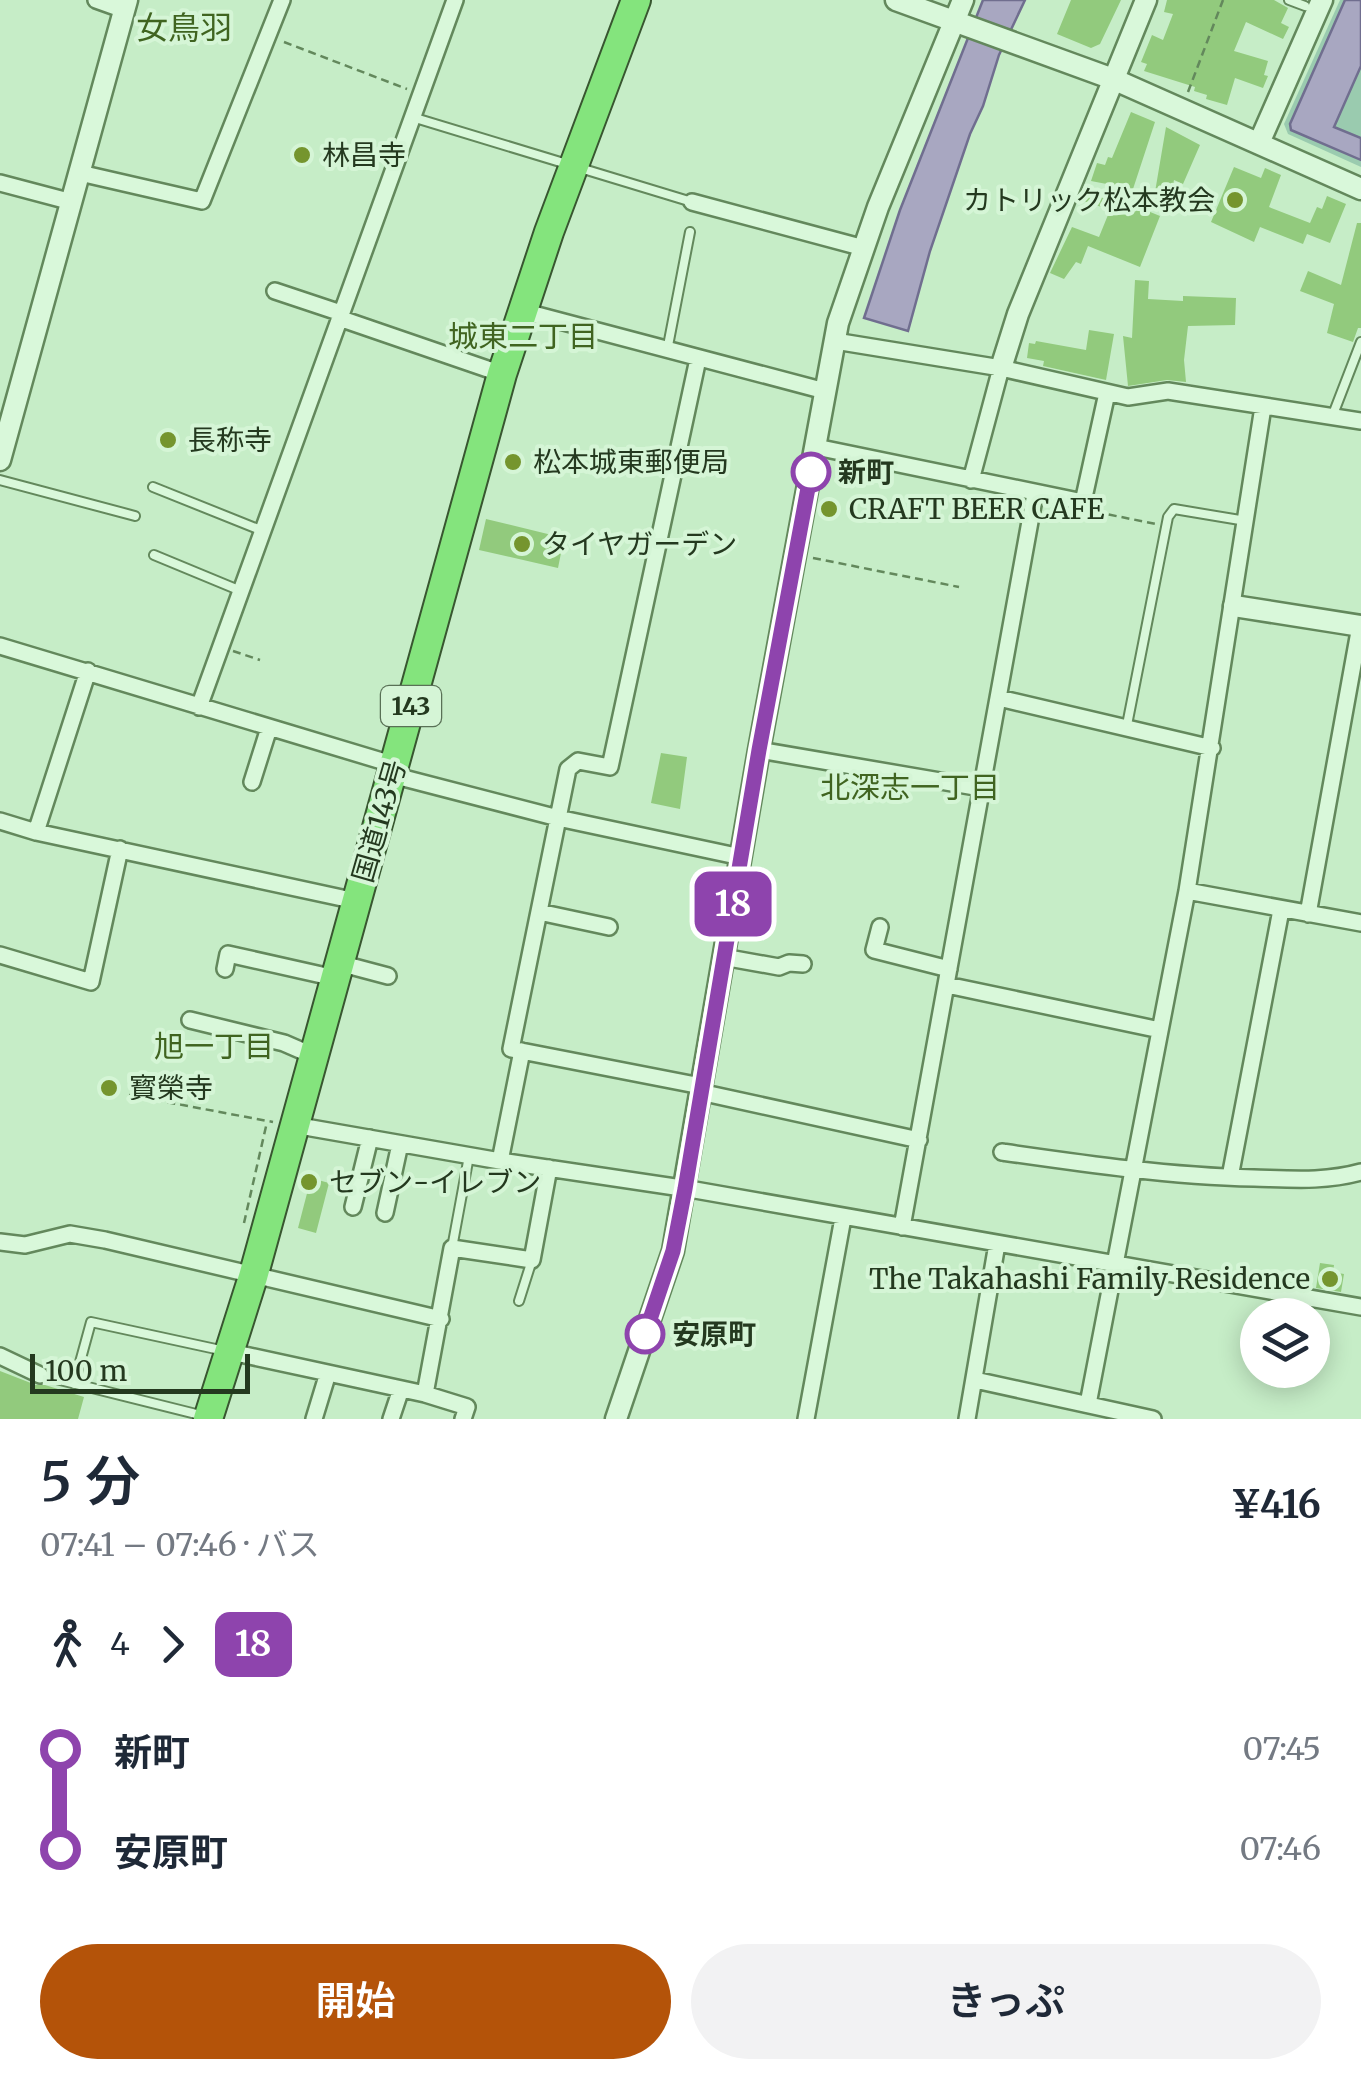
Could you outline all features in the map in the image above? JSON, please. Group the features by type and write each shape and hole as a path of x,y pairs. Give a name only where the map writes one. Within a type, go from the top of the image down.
{"highway":[{"name":"国道143号","path":"208,1418 232,1352 252,1278 280,1123 314,1056 502,374 636,0"}],"street":[{"path":"0,460 5,420 72,202 126,5 96,0"},
{"path":"80,173 202,201 282,0"},
{"path":"199,708 455,0"},
{"path":"896,0 1114,80 1361,189"},
{"path":"616,1419 673,1251 759,750 835,341 864,248 963,23 963,0"},
{"path":"971,480 1018,314 1146,0"},
{"path":"1259,143 1314,3"},
{"path":"0,183 72,202"},
{"path":"692,202 864,248"},
{"path":"275,291 502,374"},
{"path":"522,310 667,352 826,391"},
{"path":"835,341 1001,368 1128,397 1168,391 1361,421"},
{"path":"698,359 610,767 578,761 568,769 510,1049 918,1140"},
{"path":"816,446 1083,502 1108,393"},
{"path":"1088,1404 1187,892 1262,407"},
{"path":"902,1227 1035,494"},
{"path":"1234,606 1360,626 1308,914"},
{"path":"0,646 558,818 741,856"},
{"path":"36,832 88,671"},
{"path":"999,698 1212,748"},
{"path":"252,782 269,728"},
{"path":"759,750 981,788"},
{"path":"0,820 36,832 356,901"},
{"path":"0,956 91,982 120,849"},
{"path":"1187,892 1361,923"},
{"path":"1230,1177 1281,910"},
{"path":"539,912 609,928"},
{"path":"880,928 874,950 948,977 1160,1030"},
{"path":"724,957 779,967 803,964"},
{"path":"224,958 388,976"},
{"path":"210,1006 198,1022 284,1043 314,1056"},
{"path":"500,1161 522,1051"},
{"path":"280,1123 685,1189 1361,1308"},
{"path":"353,1207 370,1138"},
{"path":"385,1214 400,1144"},
{"path":"1002,1152 1132,1171 1230,1177 1332,1180 1361,1172"},
{"path":"425,1394 452,1248 532,1260 549,1168"},
{"path":"806,1419 843,1218"},
{"path":"0,1242 25,1245 70,1234 441,1319"},
{"path":"967,1419 997,1244"},
{"path":"232,1352 425,1394 467,1407 463,1419"},
{"path":"0,1356 40,1375"},
{"path":"314,1419 328,1373"},
{"path":"974,1380 1088,1404 1110,1414 1154,1419"},
{"path":"391,1419 401,1389"}],"lane":[{"path":"1289,0 1314,3"},
{"path":"412,117 692,202"},
{"path":"667,352 690,232"},
{"path":"1332,417 1361,342"},
{"path":"0,480 135,516"},
{"path":"152,487 263,531"},
{"path":"1126,730 1165,526 1174,509 1246,521"},
{"path":"154,555 241,590"},
{"path":"452,1248 468,1156"},
{"path":"519,1302 532,1260"},
{"path":"74,1384 91,1322 232,1352"},
{"path":"40,1375 208,1418"}],"path":[{"path":"1187,95 1223,0"},
{"path":"269,36 420,94"},
{"path":"1083,502 1089,510 1165,526"},
{"path":"797,555 959,587"},
{"path":"221,647 260,660"},
{"path":"129,1095 280,1123 244,1223"}],"green space":[{"path":"1340,0 1361,0 1361,167 1288,134 1284,124"}],"water":[{"path":"983,0 1025,0 999,55 970,134 930,251 908,331 864,318 900,210"},
{"path":"1345,0 1361,0 1361,66 1334,127 1361,138 1361,160 1291,130 1290,124"}],"building":[{"path":"1071,0 1121,0 1100,44 1091,48 1057,34"},
{"path":"1167,0 1274,0 1288,8 1281,23 1289,27 1283,39 1246,22 1234,51 1268,61 1263,88 1235,78 1227,105 1206,99 1207,95 1194,91 1195,87 1144,71 1147,64 1141,62 1152,35 1163,40 1173,14 1164,12"},
{"path":"1131,112 1155,122 1133,189 1091,181 1097,163 1105,165 1108,157 1112,158"},
{"path":"1166,127 1200,145 1183,184 1174,180 1171,195 1155,192"},
{"path":"1234,167 1261,178 1265,168 1281,175 1269,207 1310,223 1327,196 1346,204 1330,243 1307,234 1303,244 1260,227 1254,242 1211,222"},
{"path":"1089,187 1160,216 1140,267 1088,246 1081,264 1076,262 1064,279 1050,273 1072,227 1099,237 1110,210 1084,201"},
{"path":"1357,223 1361,223 1361,328 1353,342 1327,333 1334,304 1300,291 1308,271 1341,285"},
{"path":"1135,280 1149,281 1148,299 1236,298 1235,325 1188,326 1186,382 1167,380 1128,386 1123,336 1132,338"},
{"path":"1089,330 1114,334 1106,380 1043,366 1044,361 1027,358 1029,343 1036,341 1086,350"},
{"name":"タイヤガーデン","path":"486,519 564,538 558,568 479,550"},
{"path":"661,753 687,757 680,809 651,803"},
{"path":"311,1178 329,1183 316,1233 298,1228"},
{"path":"1320,1263 1334,1265 1333,1272 1344,1274 1341,1292 1316,1288"},
{"path":"0,1371 84,1397 78,1419 0,1419"}],"bus line":[{"name":"18","path":"645,1334 673,1251 685,1189 759,750 811,472"}],"place":[{"name":"林昌寺","path":"302,155"},
{"name":"カトリック松本教会","path":"1235,200"},
{"name":"長称寺","path":"168,440"},
{"name":"松本城東郵便局","path":"513,462"},
{"name":"新町","path":"811,472"},
{"name":"CRAFT BEER CAFE","path":"829,509"},
{"name":"タイヤガーデン","path":"522,544"},
{"name":"寳榮寺","path":"109,1088"},
{"name":"セブン-イレブン","path":"309,1182"},
{"name":"The Takahashi Family Residence","path":"1330,1279"},
{"name":"安原町","path":"645,1334"}],"district":[{"name":"女鳥羽","path":"184,28"},
{"name":"城東二丁目","path":"523,336"},
{"name":"北深志一丁目","path":"910,787"},
{"name":"旭一丁目","path":"214,1046"}]}
